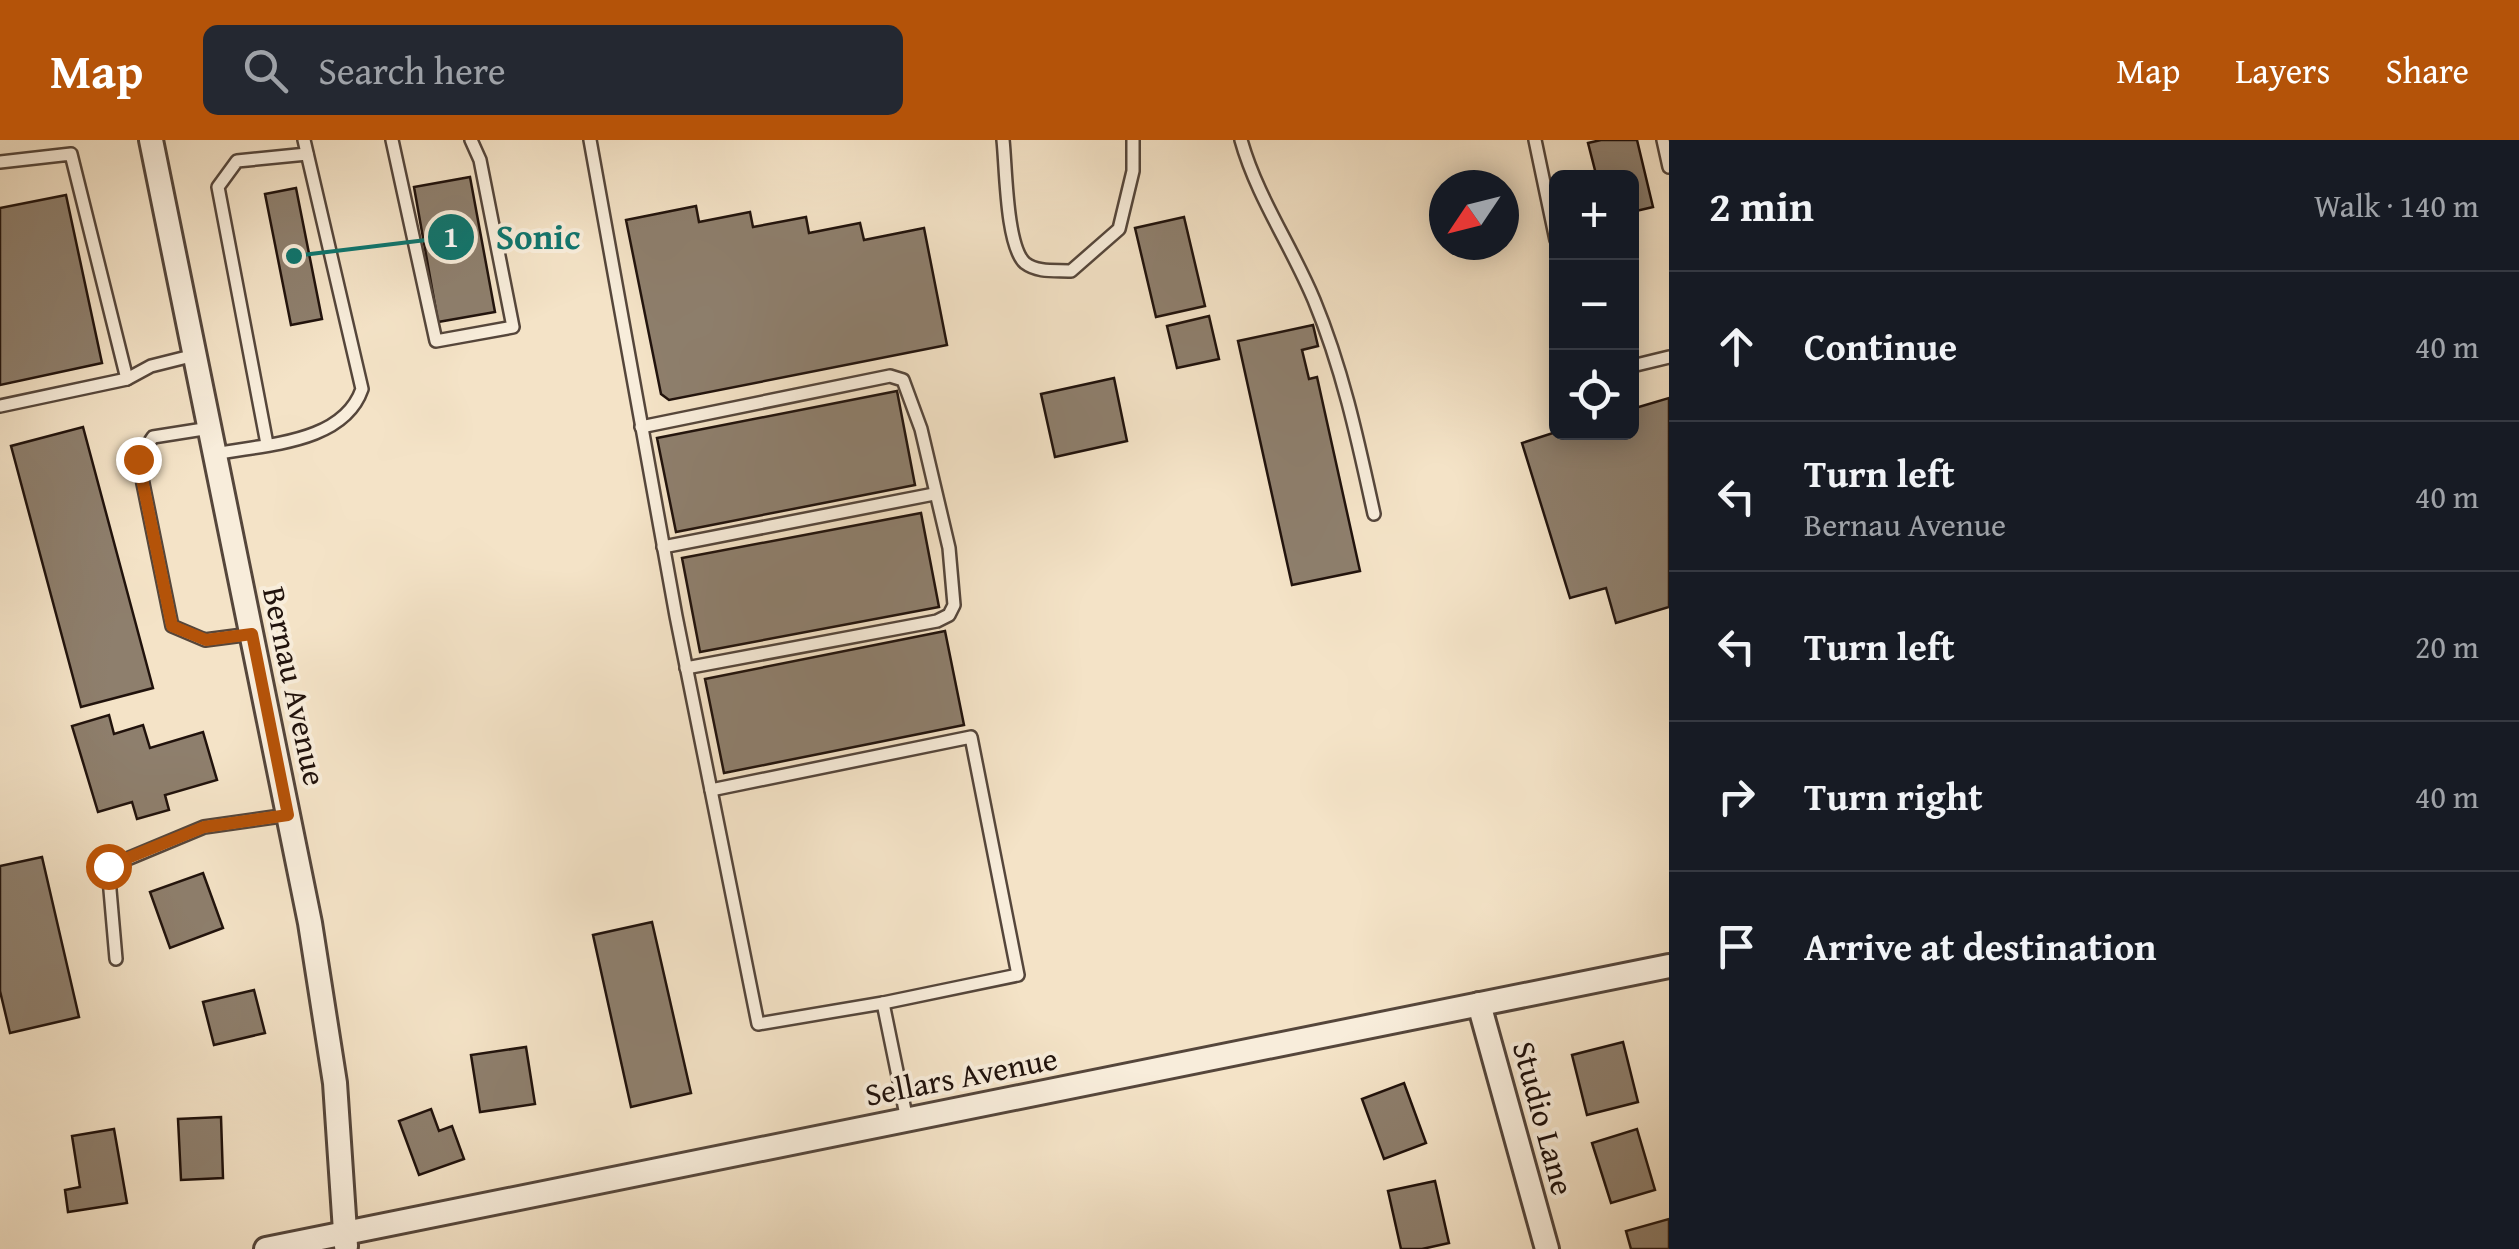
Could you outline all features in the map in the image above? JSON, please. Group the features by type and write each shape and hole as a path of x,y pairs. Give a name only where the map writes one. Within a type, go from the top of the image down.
{"street":[{"name":"Bernau Avenue","path":"151,140 310,922 335,1082 346,1241"},
{"name":"Sellars Avenue","path":"266,1249 346,1241 907,1120 1669,966"},
{"name":"Studio Lane","path":"1479,1004 1547,1249"}],"lane":[{"path":"214,454 321,433 356,407 362,390 304,140"},
{"path":"392,140 436,342 513,327 480,160 471,140"},
{"path":"590,140 663,547 686,668 758,1024 1018,975 971,737 711,790"},
{"path":"1003,140 1014,242 1022,261 1037,270 1071,271 1119,229 1132,172 1134,140"},
{"path":"1241,140 1265,204 1314,298 1343,377 1374,514"},
{"path":"1536,140 1549,205"},
{"path":"1663,140 1669,167"},
{"path":"0,162 71,154 128,379"},
{"path":"267,444 218,187 237,160 307,154"},
{"path":"0,406 128,379 151,366 195,355"},
{"path":"1639,364 1669,357"},
{"path":"641,427 890,376 904,380 922,429 948,548 954,605 948,615 937,621 686,668"},
{"path":"210,428 154,437 138,459 172,626 206,640 252,634"},
{"path":"663,547 934,494"},
{"path":"116,959 108,866 204,827 288,815"},
{"path":"883,1002 907,1120"}],"building":[{"path":"1637,140 1653,207 1639,210 1639,170 1595,170 1588,143"},
{"path":"470,177 495,312 438,322 414,187"},
{"path":"296,188 322,319 291,325 265,194"},
{"path":"66,195 102,363 0,385 0,208"},
{"path":"696,206 699,222 750,212 753,227 806,217 809,233 860,223 864,240 924,228 947,345 669,400 661,394 626,220"},
{"path":"1184,217 1205,306 1156,317 1135,228"},
{"path":"1209,316 1219,359 1177,368 1167,326"},
{"path":"1313,325 1318,346 1302,350 1309,379 1317,377 1360,571 1292,585 1238,341"},
{"path":"1114,378 1127,441 1055,457 1041,394"},
{"path":"897,391 915,485 676,532 657,438"},
{"path":"1669,398 1669,607 1616,623 1606,588 1570,598 1522,443 1549,434 1549,440 1639,440 1639,407"},
{"path":"83,427 153,688 81,707 11,446"},
{"path":"921,513 939,607 700,652 682,558"},
{"path":"945,631 964,725 724,773 705,679"},
{"path":"109,715 114,734 143,725 150,748 203,732 217,780 165,795 169,810 137,819 132,802 98,812 72,726"},
{"path":"42,857 79,1017 10,1033 0,991 0,866"},
{"path":"203,873 223,928 170,948 150,892"},
{"path":"652,922 691,1093 631,1107 593,935"},
{"path":"254,990 265,1033 214,1045 203,1002"},
{"path":"1623,1042 1638,1102 1587,1115 1572,1055"},
{"path":"526,1047 535,1104 480,1112 471,1055"},
{"path":"1404,1083 1426,1143 1384,1159 1362,1099"},
{"path":"431,1109 439,1131 452,1126 464,1159 419,1175 399,1121"},
{"path":"221,1117 223,1178 181,1180 178,1119"},
{"path":"114,1129 127,1203 68,1212 65,1190 80,1187 72,1136"},
{"path":"1637,1129 1655,1190 1611,1203 1592,1143"},
{"path":"1435,1181 1449,1243 1401,1249 1388,1191"},
{"path":"1669,1219 1669,1249 1631,1249 1626,1231"}],"place":[{"name":"Sonic","path":"294,256"}],"route":[{"path":"108,866 204,827 288,815 252,634 206,640 172,626 138,459"}]}
